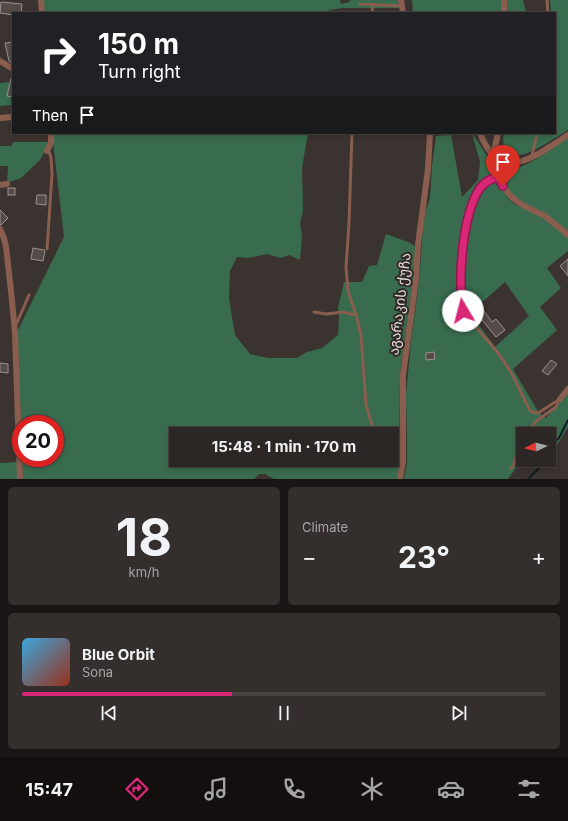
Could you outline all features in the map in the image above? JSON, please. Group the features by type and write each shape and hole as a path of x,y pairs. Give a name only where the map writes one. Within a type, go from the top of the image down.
{"street":[{"path":"41,0 42,12"},
{"path":"504,0 504,12"},
{"path":"0,61 12,68"},
{"path":"0,118 12,117"},
{"path":"47,151 51,142 51,134"},
{"name":"აგარაკის ქუჩა","path":"400,479 403,462 403,375 416,280 418,245 428,169 430,134"},
{"path":"480,134 484,144 491,155 498,177 510,196 544,216 568,235"},
{"path":"491,155 495,147 498,134"},
{"path":"491,155 501,160 513,163 524,161 568,135"},
{"path":"0,185 7,184"},
{"path":"0,229 5,242 12,294 20,479"},
{"path":"560,399 568,389"}],"lane":[{"path":"547,0 548,12"},
{"path":"360,4 401,3"},
{"path":"372,12 373,4"},
{"path":"352,134 346,267 348,291 361,335 366,405 373,427"},
{"path":"531,158 537,134"},
{"path":"47,151 51,158 52,174 47,249"},
{"path":"498,177 489,180 477,192 471,210 462,251 460,294 463,311 468,319 499,354 511,373 531,412 538,413 560,399"},
{"path":"14,329 29,295"},
{"path":"314,312 326,314 343,312 356,315"},
{"path":"532,427 535,422 556,407 560,399"},
{"path":"399,443 403,441"},
{"path":"511,468 516,457"}],"green space":[{"path":"43,0 340,0 341,4 350,2 350,0 398,0 399,8 342,8 321,12 44,12"},
{"path":"412,0 502,0 502,12 413,12"},
{"path":"507,0 523,0 526,12 507,12"},
{"path":"550,0 568,0 568,130 527,153 516,156 508,154 504,147 504,134 556,134 556,12 551,12"},
{"path":"9,82 11,105 0,106 0,83"},
{"path":"52,134 308,134 302,168 303,211 300,223 302,236 300,260 289,255 281,258 267,254 248,258 237,257 230,271 229,299 235,335 250,354 268,358 297,358 307,352 322,348 338,335 338,308 344,282 362,282 369,266 377,265 386,234 408,242 416,247 400,373 399,479 274,479 265,474 259,474 254,479 23,479 22,467 64,467 64,415 21,415 17,332 64,237"},
{"path":"473,134 489,159 507,197 514,204 545,218 568,237 568,251 547,268 561,288 540,307 557,330 513,369 539,413 546,418 568,393 568,427 556,447 556,427 516,427 517,467 508,479 404,479 407,463 406,395 411,341 419,282 423,227 425,213 430,198 436,136 451,135 462,197 478,180 480,162","holes":["505,282 529,316 495,347 470,313"]},
{"path":"568,138 568,232 525,205 510,193 494,160 504,166 515,168 521,167"},
{"path":"13,142 50,142 40,160 21,178 7,183 8,166 0,166 0,146 12,146"},
{"path":"12,462 12,467 17,467 17,479 0,479 0,463"}],"building":[{"path":"1,2 22,4 21,12 12,12 12,15 0,13"},
{"path":"12,42 12,63 9,61 5,43"},
{"path":"11,78 12,78 12,97 7,96"},
{"path":"8,188 15,188 15,195 8,195"},
{"path":"37,195 46,195 46,205 36,204"},
{"path":"0,210 8,218 1,225 0,225"},
{"path":"33,248 45,251 43,261 31,259"},
{"path":"568,259 568,276 560,266"},
{"path":"484,311 492,322 496,319 505,330 496,337 478,315"},
{"path":"434,352 435,359 426,360 426,353"},
{"path":"551,360 557,364 548,375 542,371"},
{"path":"0,363 8,364 8,373 0,372"}],"waterway":[{"path":"556,441 559,438 568,420"},
{"path":"528,479 540,467"}],"route":[{"path":"463,311 460,294 462,251 471,210 477,192 489,180 498,177 503,186"}]}
